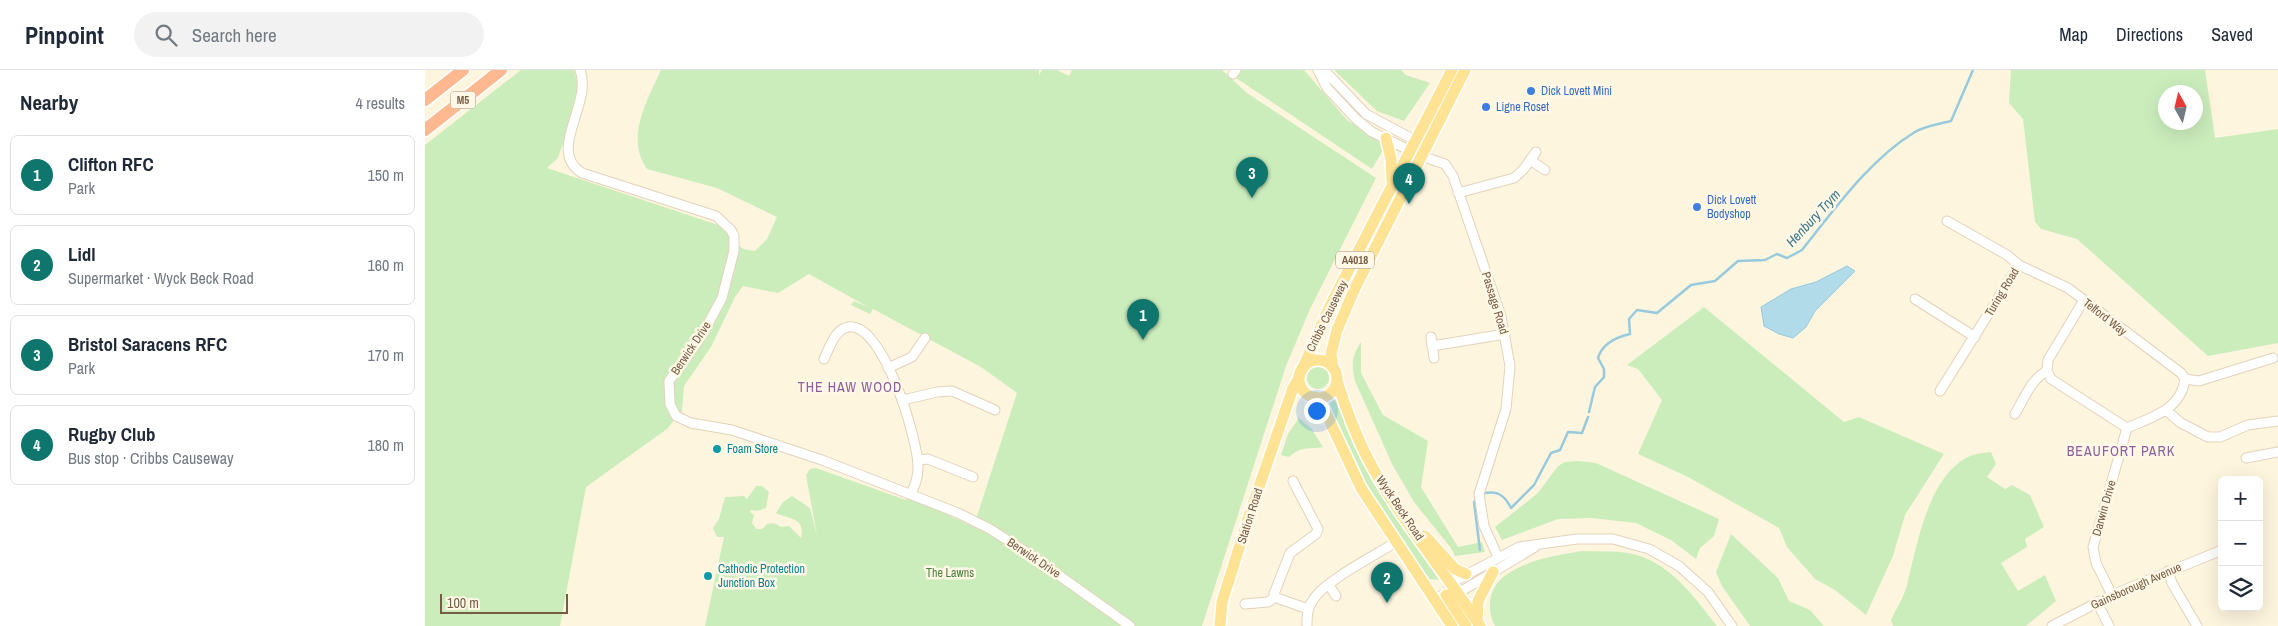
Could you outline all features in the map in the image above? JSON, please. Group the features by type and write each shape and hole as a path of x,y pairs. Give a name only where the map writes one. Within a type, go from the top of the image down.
{"highway":[{"name":"M5","path":"425,100 463,70"},
{"name":"M5","path":"425,130 501,70"}],"main road":[{"name":"Cribbs Causeway","path":"1301,374 1330,306 1411,145 1452,70"},
{"name":"Cribbs Causeway","path":"1333,367 1331,354 1337,330 1355,288 1465,70"},
{"path":"1386,138 1391,159 1393,182"},
{"path":"1287,408 1299,399 1321,397 1332,392 1337,381 1333,367 1328,363 1317,360 1306,365 1301,374 1303,390 1313,397"},
{"name":"Station Road","path":"1220,626 1222,602 1239,549 1293,388 1301,374"},
{"name":"Wyck Beck Road","path":"1337,381 1366,456 1451,590 1478,624"},
{"name":"Wyck Beck Road","path":"1313,397 1324,409 1361,488 1452,626"},
{"path":"1402,514 1455,569 1466,574"},
{"path":"1478,624 1478,601 1493,572"},
{"path":"1451,590 1466,626"}],"street":[{"name":"Berwick Drive","path":"580,70 583,79 583,93 567,147 568,160 572,165 582,173 716,216 728,226 734,236 735,251 722,298 701,337 669,381 668,396 676,416 691,423 744,433 822,460 958,513 998,534 1130,626"},
{"path":"1319,70 1327,88 1356,119 1398,144 1411,145"},
{"path":"1324,70 1366,114 1411,145"},
{"name":"Passage Road","path":"1411,145 1449,168 1505,334 1511,376 1506,409 1479,497 1487,532 1498,556"},
{"path":"1458,193 1514,178 1535,152"},
{"path":"1530,160 1545,170"},
{"name":"Turing Road","path":"1940,391 2019,264 2007,255 1947,221"},
{"name":"Telford Way","path":"2019,264 2068,288 2181,372 2185,379"},
{"path":"1915,299 1975,337"},
{"path":"2084,300 2048,360 2047,371 2051,379 2127,428 2167,411 2184,388 2185,379 2199,381 2273,358"},
{"path":"824,359 836,335 844,328 853,326 868,334 877,346 903,400 918,460 917,480 911,494"},
{"path":"1434,358 1432,341 1505,334"},
{"path":"888,368 912,357 925,338"},
{"path":"2015,414 2033,383 2040,374 2047,371"},
{"path":"903,400 946,391 995,410"},
{"path":"2167,411 2181,423 2206,437 2220,437 2248,425 2278,421"},
{"name":"Darwin Drive","path":"2111,595 2096,563 2093,547 2127,428"},
{"path":"2246,458 2278,452"},
{"path":"918,460 928,459 973,477"},
{"path":"1275,597 1276,588 1290,553 1316,534 1318,529 1293,480"},
{"path":"1451,590 1466,574 1498,556 1519,547 1537,546 1555,541 1593,538 1630,542 1649,548 1679,566 1697,580 1732,626"},
{"path":"1307,626 1308,609 1313,599 1329,585 1396,542"},
{"path":"1433,598 1451,590 1465,589 1537,546"},
{"name":"Gainsborough Avenue","path":"2052,626 2111,595 2218,552"},
{"path":"2167,571 2197,626"},
{"path":"1329,585 1336,596"},
{"path":"1245,604 1267,602 1275,597"},
{"path":"1275,597 1308,609"},
{"path":"2097,602 2109,626"}],"green space":[{"path":"521,70 574,70 580,92 558,158 547,168 718,225 743,249 755,251 767,239 777,217 717,188 647,169 638,145 638,132 645,107 661,70 1039,70 1039,75 1042,70 1057,70 1069,76 1072,70 1222,70 1247,93 1376,178 1310,309 1286,366 1202,626 1136,626 976,519 1017,393 981,367 873,309 870,314 851,305 854,301 870,308 809,274 778,293 743,286 735,297 711,347 684,386 682,411 667,429 586,487 560,626 425,626 425,145"},
{"path":"1242,70 1304,70 1347,120 1386,145 1372,169 1236,78"},
{"path":"1334,70 1401,70 1406,75 1430,83 1404,121 1377,111"},
{"path":"1456,70 1461,70 1349,293 1345,291 1366,244"},
{"path":"2011,70 2205,70 2215,138 2278,129 2278,343 2208,356 2077,239 2041,229 2035,222 2023,119 2009,103"},
{"path":"1704,307 1844,422 1859,417 1944,454 1905,515 1893,556 1866,615 1835,590 1815,579 1787,547 1779,528 1688,477 1638,454 1662,400 1638,369 1627,365"},
{"path":"1361,342 1361,373 1383,415 1428,441 1421,487 1458,547 1482,542 1485,552 1455,556 1451,548 1414,502 1392,464 1355,381 1353,360"},
{"path":"1318,367 1326,370 1329,378 1326,386 1318,389 1310,386 1307,378 1310,370"},
{"path":"1337,398 1441,580 1428,579 1361,476 1329,404"},
{"path":"1299,418 1311,428 1323,447 1302,449 1289,457 1281,455 1288,434"},
{"path":"1991,452 1996,464 1987,477 2005,489 2012,485 2030,495 2044,527 2025,539 2027,547 2001,563 2018,591 2045,575 2056,601 2026,626 1893,626 1891,620 1906,589 1926,514 1943,480 1954,467 1968,457 1979,453"},
{"path":"1565,462 1596,463 1719,519 1714,536 1700,548 1696,559 1671,540 1636,523 1591,518 1558,519 1502,540 1495,527 1538,493 1558,466"},
{"name":"The Lawns","path":"816,468 906,500 908,496 1012,545 1122,626 705,626 724,537 717,537 713,528 719,519 725,497 744,496 747,499 756,486 762,486 769,492 766,508 757,511 751,510 750,512 754,515 752,523 756,529 762,529 767,524 774,523 781,527 789,526 801,538 802,531 798,522 776,513 783,502 792,496 810,508 817,536 806,475 810,469"},
{"path":"1731,534 1778,578 1789,601 1810,610 1824,626 1750,626 1722,586 1716,572"},
{"path":"1583,551 1624,552 1650,560 1662,567 1682,584 1717,626 1495,626 1490,604 1493,591 1500,580 1526,564 1556,555"}],"water":[{"path":"1847,266 1855,271 1815,311 1806,327 1793,338 1779,334 1764,326 1761,307 1791,289 1816,282"}],"waterway":[{"name":"Henbury Trym","path":"1589,412 1595,387 1604,377 1604,369 1598,358 1600,353 1606,345 1630,334 1629,319 1637,310 1657,313 1691,285 1715,281 1738,261 1765,260 1777,254 1787,258 1802,250 1840,202 1883,156 1915,132 1951,121 1973,70"},
{"name":"Henbury Trym","path":"1481,494 1499,494 1506,499 1511,508 1534,485 1551,453 1560,450 1568,432 1582,433 1588,417"},
{"path":"1477,498 1474,502 1480,550"}],"place":[{"name":"Dick Lovett Mini","path":"1531,91"},
{"name":"Ligne Roset","path":"1486,107"},
{"name":"Bristol Saracens RFC","path":"1252,198"},
{"name":"Rugby Club","path":"1409,204"},
{"name":"Dick Lovett Bodyshop","path":"1697,207"},
{"name":"Clifton RFC","path":"1143,340"},
{"name":"Foam Store","path":"717,449"},
{"name":"Cathodic Protection Junction Box","path":"708,576"},
{"name":"Lidl","path":"1387,603"}],"district":[{"name":"THE HAW WOOD","path":"850,387"},
{"name":"BEAUFORT PARK","path":"2121,451"}]}
